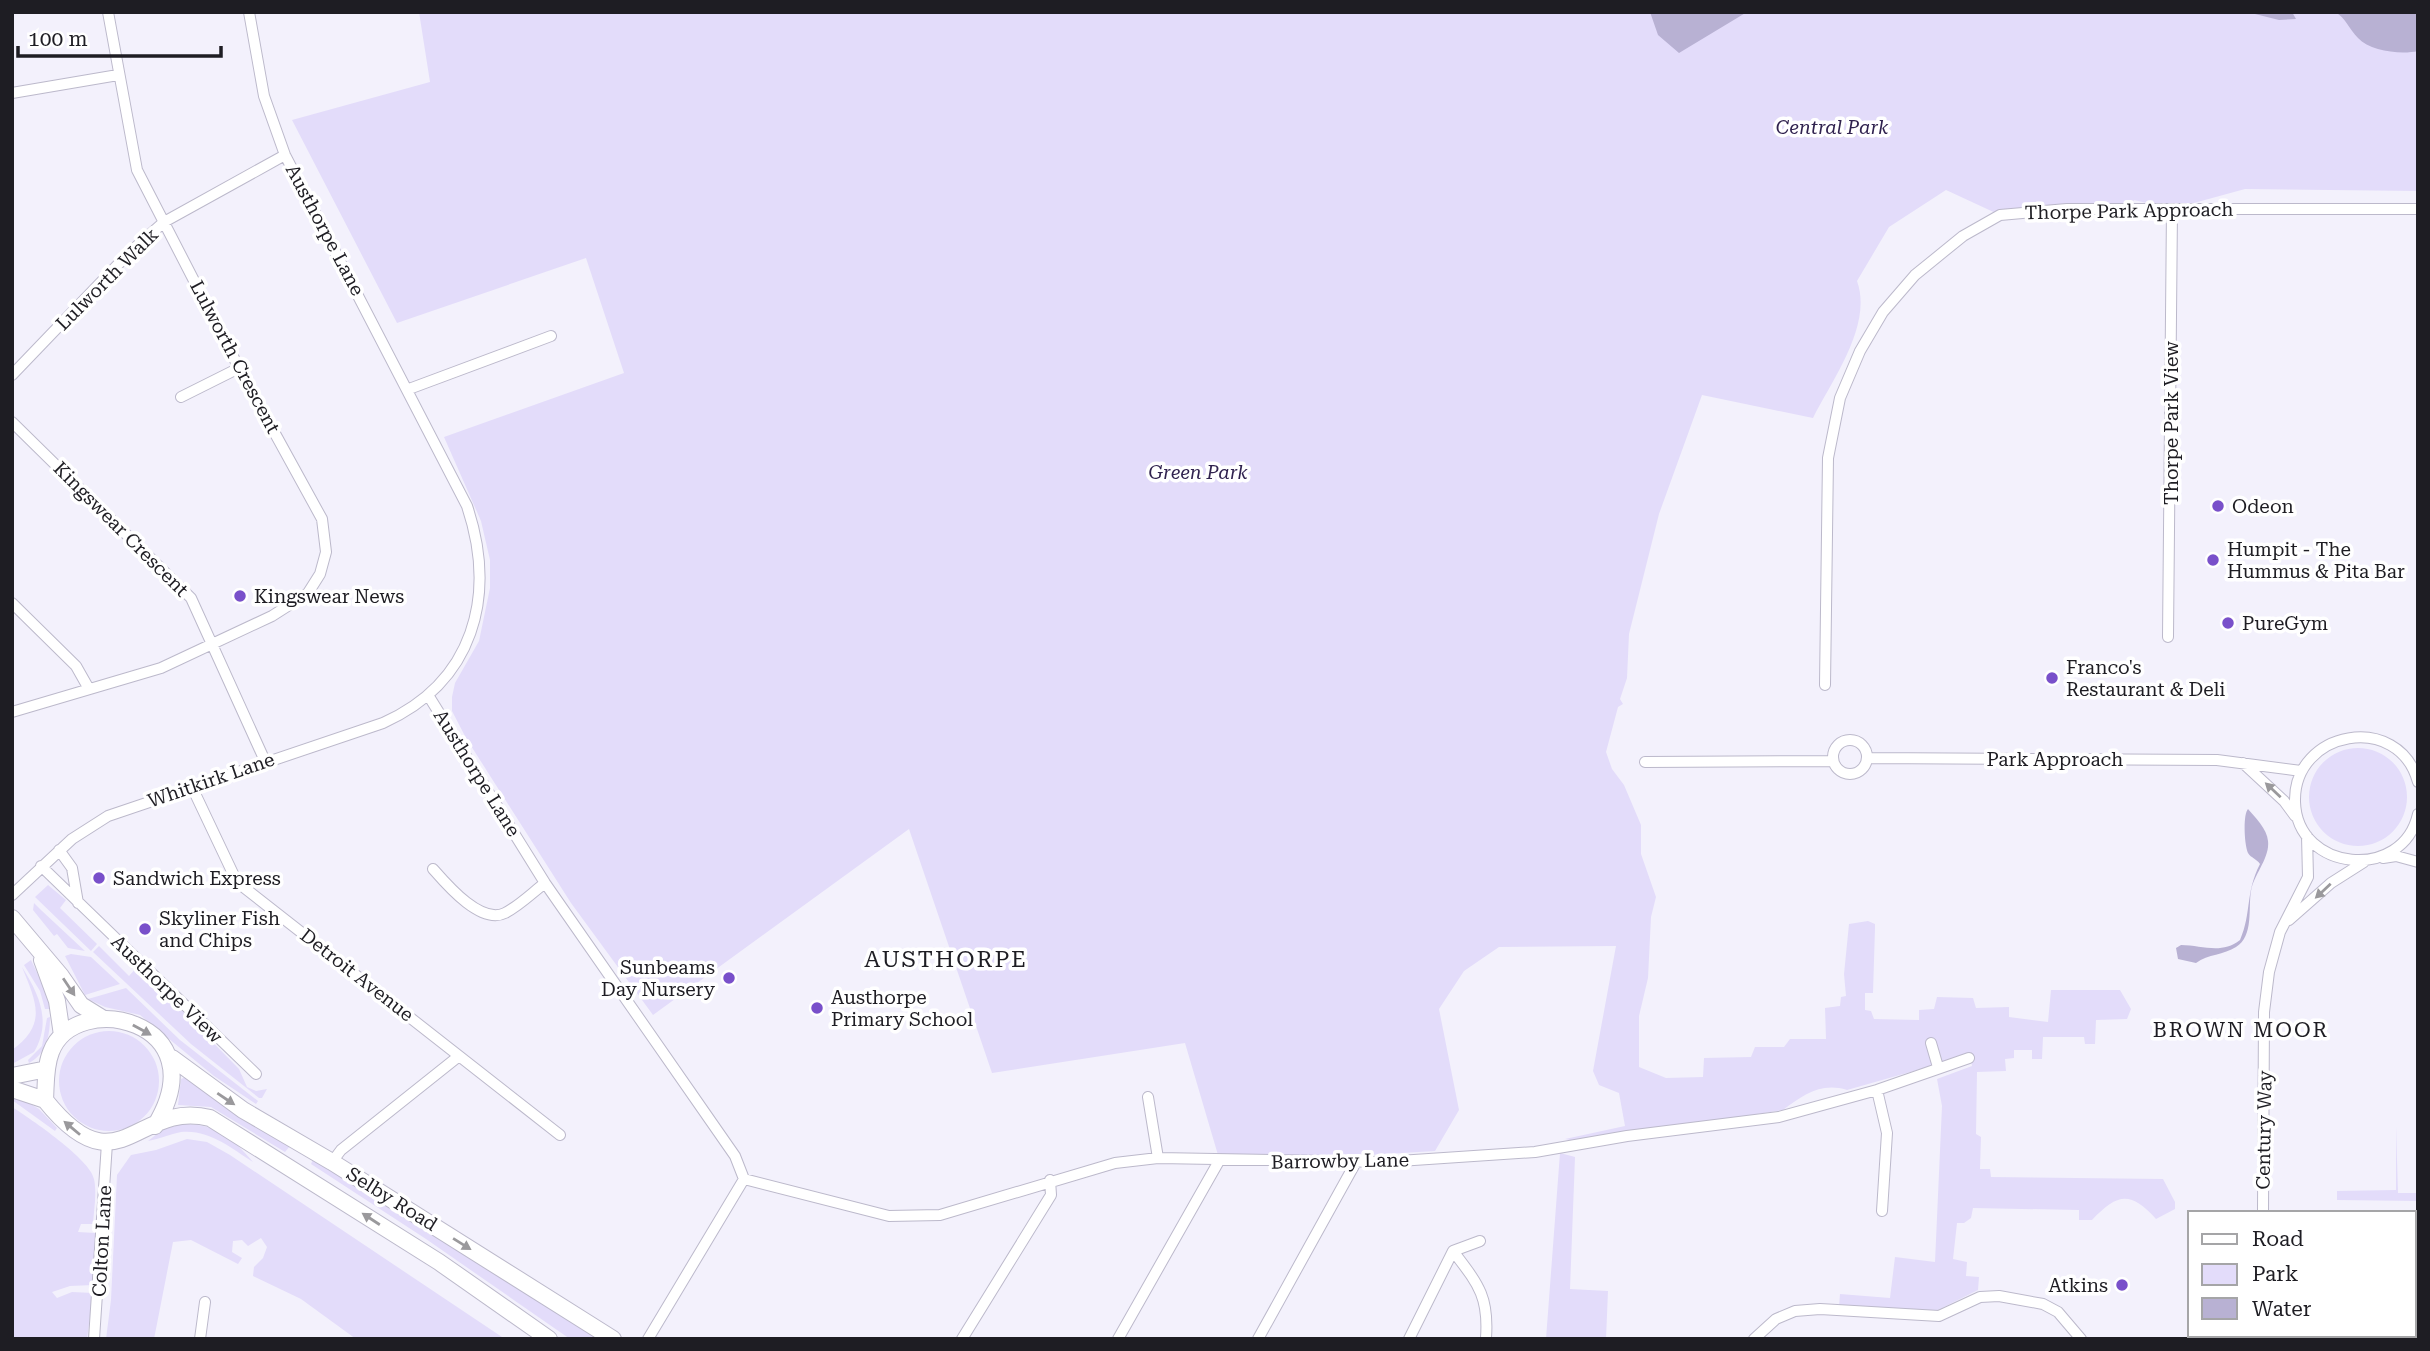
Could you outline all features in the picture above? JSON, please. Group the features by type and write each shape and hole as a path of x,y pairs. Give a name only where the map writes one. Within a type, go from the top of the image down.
{"main road":[{"path":"12,918 61,975 81,1005 102,1018 138,1026 155,1037 172,1058 172,1083 165,1110 155,1126 134,1137 107,1143 87,1140 69,1127 46,1100 12,1089"},
{"path":"39,951 57,1001 62,1035"},
{"path":"46,1100 51,1050 62,1035 81,1023 102,1018"},
{"name":"Selby Road","path":"172,1058 243,1110 332,1161 613,1339"},
{"path":"12,1076 47,1069"},
{"name":"Selby Road","path":"155,1126 175,1115 195,1115 226,1126 439,1262 549,1339"}],"street":[{"name":"Lulworth Crescent","path":"12,712 161,668 300,601 320,574 326,552 322,519 239,368 137,170 108,12"},
{"name":"Austhorpe Lane","path":"249,12 264,96 285,155 409,389 467,506 477,538 481,571 479,604 467,642 454,665 428,695 545,883 735,1156 744,1179"},
{"path":"12,93 118,75"},
{"name":"Lulworth Walk","path":"12,375 129,253 164,222 285,155"},
{"name":"Thorpe Park Approach","path":"1825,685 1828,458 1840,398 1860,351 1883,312 1914,275 1963,236 2000,215 2067,209 2418,209"},
{"name":"Thorpe Park View","path":"2168,637 2172,209"},
{"path":"409,389 551,336"},
{"path":"181,397 239,368"},
{"name":"Kingswear Crescent","path":"12,422 191,598 265,761"},
{"path":"12,603 76,666 89,689"},
{"name":"Whitkirk Lane","path":"12,895 59,850 108,816 191,785 383,723 428,695"},
{"path":"2298,821 2295,788 2301,771 2308,760 2327,743 2351,736 2365,736 2394,748 2406,759 2418,782"},
{"name":"Park Approach","path":"1849,740 1864,747 1867,758 1863,769 1853,775 1838,770 1833,761 1835,749 1849,740"},
{"name":"Park Approach","path":"1867,758 2243,763 2301,771"},
{"path":"1645,762 1833,761"},
{"path":"2243,763 2284,801 2307,836 2327,854 2339,859 2372,860 2396,856 2418,862"},
{"name":"Detroit Avenue","path":"191,785 237,882 559,1135"},
{"path":"2284,924 2331,883 2394,850 2407,837 2418,814"},
{"name":"Century Way","path":"2263,1211 2264,1012 2269,972 2284,924 2308,877 2307,836"},
{"path":"59,850 72,868 78,903"},
{"name":"Austhorpe View","path":"41,866 256,1074"},
{"path":"433,869 454,894 488,916 503,915 545,883"},
{"path":"1930,1043 1938,1067"},
{"path":"332,1161 341,1150 459,1056"},
{"name":"Barrowby Lane","path":"744,1179 889,1216 940,1215 1050,1180 1115,1163 1158,1158 1356,1162 1535,1152 1627,1136 1779,1117 1877,1090 1969,1058"},
{"path":"1877,1090 1887,1133 1882,1211"},
{"path":"1148,1097 1158,1158"},
{"name":"Colton Lane","path":"94,1339 107,1143"},
{"path":"1118,1339 1219,1161"},
{"path":"1258,1339 1356,1162"},
{"path":"648,1339 744,1179"},
{"path":"962,1339 1051,1195 1050,1180"},
{"path":"1409,1339 1453,1251 1480,1241"},
{"path":"1453,1251 1482,1290 1486,1305 1486,1338"},
{"path":"1754,1339 1776,1319 1795,1311 1820,1308 1939,1316 1980,1297 1999,1296 2043,1304 2058,1312 2081,1339"},
{"path":"200,1339 205,1302"}],"green space":[{"name":"Green Park","path":"419,12 2418,12 2418,191 2245,189 2172,209 2134,200 2129,209 2000,215 1946,190 1889,227 1857,281 1860,316 1855,334 1813,418 1702,395 1659,514 1629,634 1627,678 1620,699 1623,704 1618,707 1606,752 1641,825 1641,854 1656,897 1651,917 1648,978 1639,1016 1639,1067 1666,1078 1703,1077 1704,1058 1751,1057 1755,1047 1784,1047 1790,1039 1826,1039 1825,1008 1840,1006 1841,997 1846,996 1844,974 1849,924 1868,921 1875,924 1873,993 1865,993 1865,1010 1871,1011 1874,1019 1919,1020 1919,1010 1934,1009 1937,997 1973,998 1976,1008 2009,1007 2009,1017 2048,1022 2051,990 2120,990 2131,1009 2127,1019 2096,1020 2095,1044 2085,1044 2084,1037 2043,1037 2042,1059 2032,1059 2032,1050 2014,1050 2014,1058 2005,1059 2006,1071 1977,1072 1976,1134 1981,1137 1980,1169 1990,1169 1991,1177 2163,1179 2175,1202 2175,1209 2156,1219 2139,1203 2124,1199 2109,1205 2092,1220 2079,1220 2079,1210 1973,1208 1971,1218 1964,1223 1957,1223 1953,1259 1967,1262 1966,1276 1979,1277 1978,1290 1934,1312 1839,1307 1840,1294 1890,1298 1895,1257 1935,1262 1942,1106 1937,1079 1972,1066 1970,1055 1847,1090 1829,1088 1813,1091 1783,1110 1580,1142 1565,1139 1625,1126 1619,1093 1599,1085 1593,1071 1616,946 1499,947 1464,971 1439,1009 1459,1110 1435,1151 1353,1156 1218,1155 1185,1043 992,1073 909,829 653,1015 571,903 466,738 452,711 455,683 479,641 490,588 490,560 481,521 444,437 624,373 586,258 397,323 292,120 430,82"},
{"path":"2358,748 2377,751 2393,762 2404,778 2407,797 2404,816 2393,832 2377,843 2358,846 2339,843 2323,832 2312,816 2309,797 2312,778 2323,762 2339,751"},
{"path":"48,885 66,900 60,908 97,944 91,951 35,897"},
{"path":"34,903 85,951 68,948 57,934 54,936 33,910"},
{"path":"99,946 129,976 138,966 239,1069 247,1087 256,1091 267,1089 262,1098 259,1098 191,1044 93,952"},
{"path":"71,954 91,957 120,984 85,995 65,956"},
{"path":"31,960 48,996 50,1009 45,1009 40,991 24,965"},
{"path":"22,967 38,998 43,1019 42,1030 34,1052 12,1064 12,1050 31,1031 35,1022 34,1002"},
{"path":"126,988 180,1040 258,1101 256,1104 214,1076 140,1015 105,1007 88,999"},
{"path":"50,1017 46,1044 39,1055 29,1063 28,1060 42,1046 47,1018"},
{"path":"109,1031 137,1039 151,1053 159,1081 151,1109 137,1123 109,1131 81,1123 67,1109 59,1081 67,1053 81,1039"},
{"path":"186,1077 290,1146 285,1152 211,1107 178,1105 181,1079"},
{"path":"12,1093 39,1109 57,1128 55,1131 12,1100"},
{"path":"12,1107 72,1151 83,1161 94,1179 93,1224 81,1224 78,1232 95,1233 93,1285 70,1286 52,1292 57,1298 72,1292 93,1293 87,1339 12,1339"},
{"path":"182,1124 214,1129 230,1139 253,1162 201,1133 181,1132 148,1141 162,1130"},
{"path":"2396,1126 2398,1193 2418,1193 2418,1201 2337,1200 2337,1191 2396,1190"},
{"path":"187,1139 207,1142 230,1155 505,1339 356,1339 301,1299 253,1276 254,1267 263,1258 267,1247 261,1238 248,1246 242,1240 233,1241 232,1252 242,1258 238,1264 191,1240 173,1242 154,1339 106,1339 111,1300 117,1175 131,1155"},
{"path":"1560,1153 1575,1157 1570,1289 1608,1291 1606,1339 1546,1339"},
{"path":"314,1157 602,1339 570,1339 426,1239 311,1164"},
{"path":"2418,1311 2418,1339 2379,1339 2416,1337"}],"water":[{"path":"1650,12 1747,12 1679,53 1658,35"},
{"path":"2247,12 2292,12 2296,19 2279,20"},
{"path":"2335,12 2418,12 2418,51 2395,52 2370,46 2358,38"},
{"path":"2248,809 2265,832 2268,847 2251,891 2246,936 2231,950 2196,963 2178,959 2176,948 2181,945 2219,948 2233,945 2240,940 2252,884 2260,864 2249,855 2247,849 2245,823"}],"place":[{"name":"Odeon","path":"2218,506"},
{"name":"Humpit - The Hummus & Pita Bar","path":"2213,560"},
{"name":"Kingswear News","path":"240,596"},
{"name":"PureGym","path":"2228,623"},
{"name":"Franco's Restaurant & Deli","path":"2052,678"},
{"name":"Sandwich Express","path":"99,878"},
{"name":"Skyliner Fish and Chips","path":"145,929"},
{"name":"Sunbeams Day Nursery","path":"729,978"},
{"name":"Austhorpe Primary School","path":"817,1008"},
{"name":"Atkins","path":"2122,1285"}],"district":[{"name":"AUSTHORPE","path":"946,959"},
{"name":"BROWN MOOR","path":"2241,1030"}],"park label":[{"name":"Central Park","path":"1832,127"}]}
